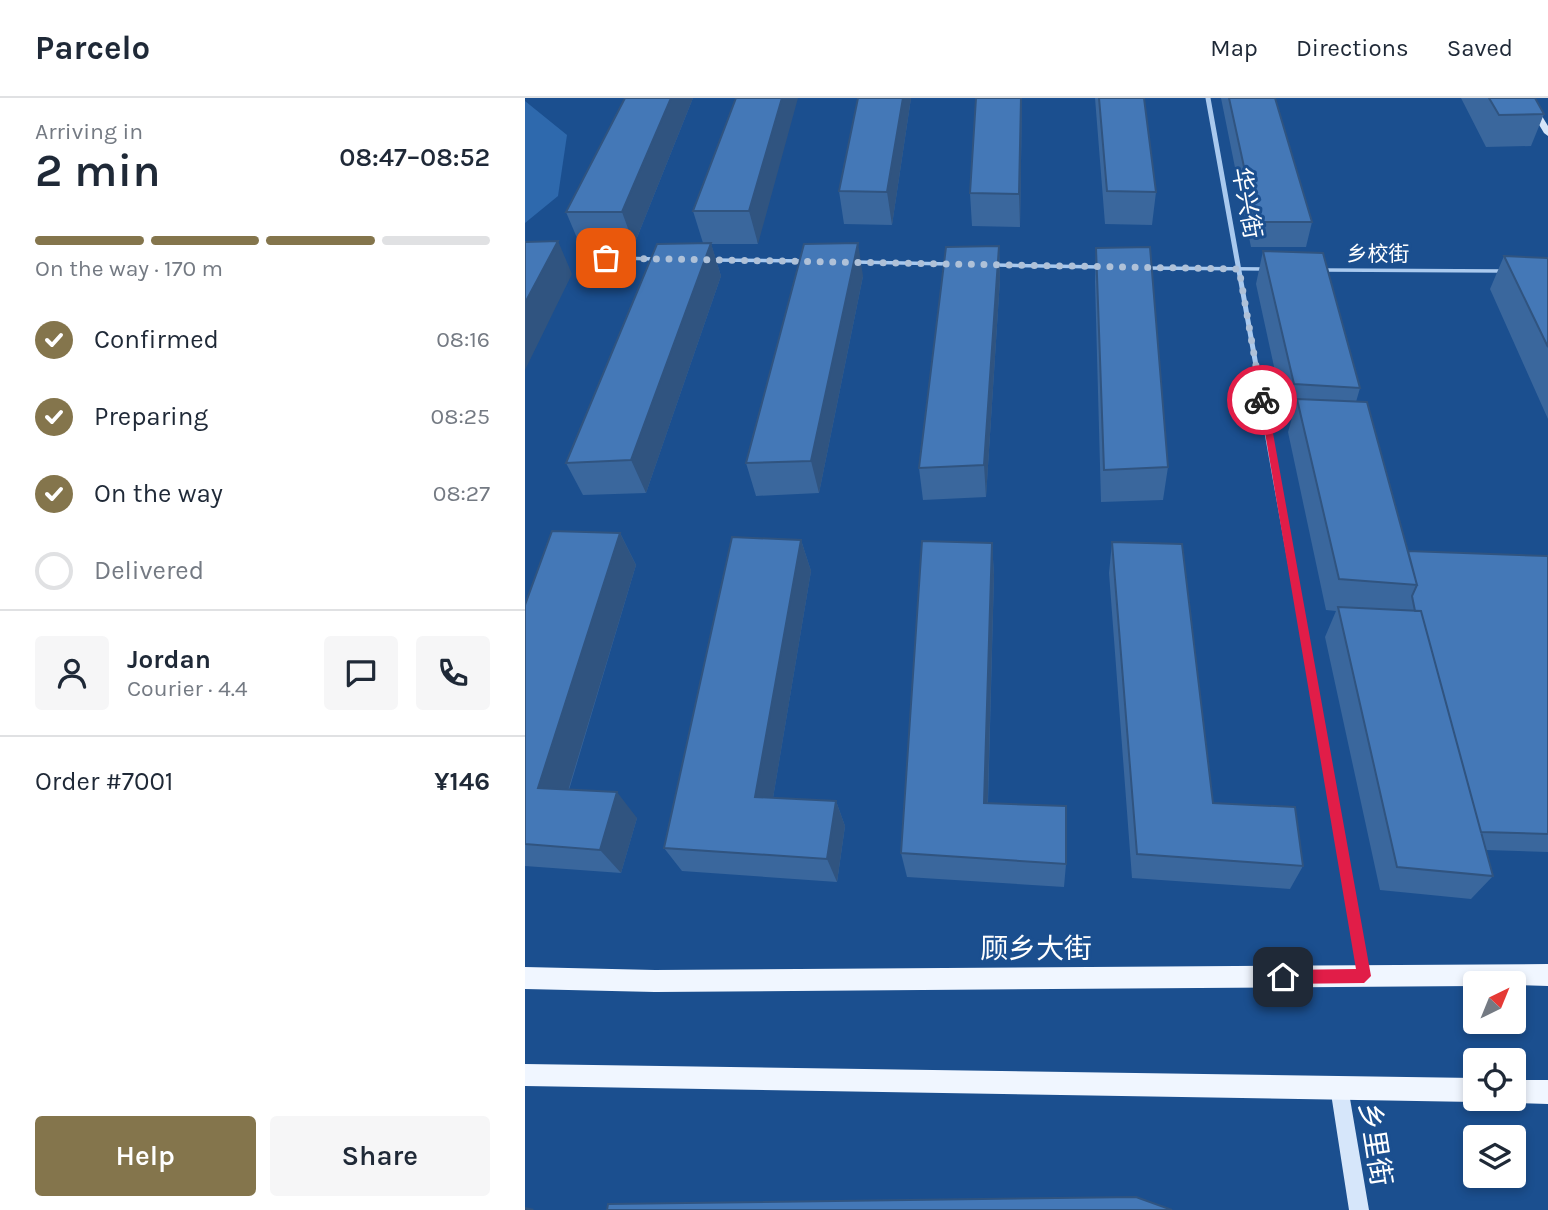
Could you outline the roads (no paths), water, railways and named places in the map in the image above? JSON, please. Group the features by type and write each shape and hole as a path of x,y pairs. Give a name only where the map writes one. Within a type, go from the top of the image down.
{"main road":[{"path":"1527,98 1548,133"},
{"name":"顾乡大街","path":"525,978 669,981 1548,975"},
{"path":"525,1075 1463,1090"},
{"name":"乡里街","path":"1339,1087 1359,1210"},
{"path":"1526,1091 1548,1091"}],"street":[{"name":"华兴街","path":"1208,98 1364,976"}],"lane":[{"path":"578,257 661,259"},
{"path":"702,260 812,261"},
{"path":"853,262 964,264"},
{"path":"991,265 1101,267"},
{"path":"1143,268 1266,270"},
{"name":"乡校街","path":"1319,270 1508,271"}]}
